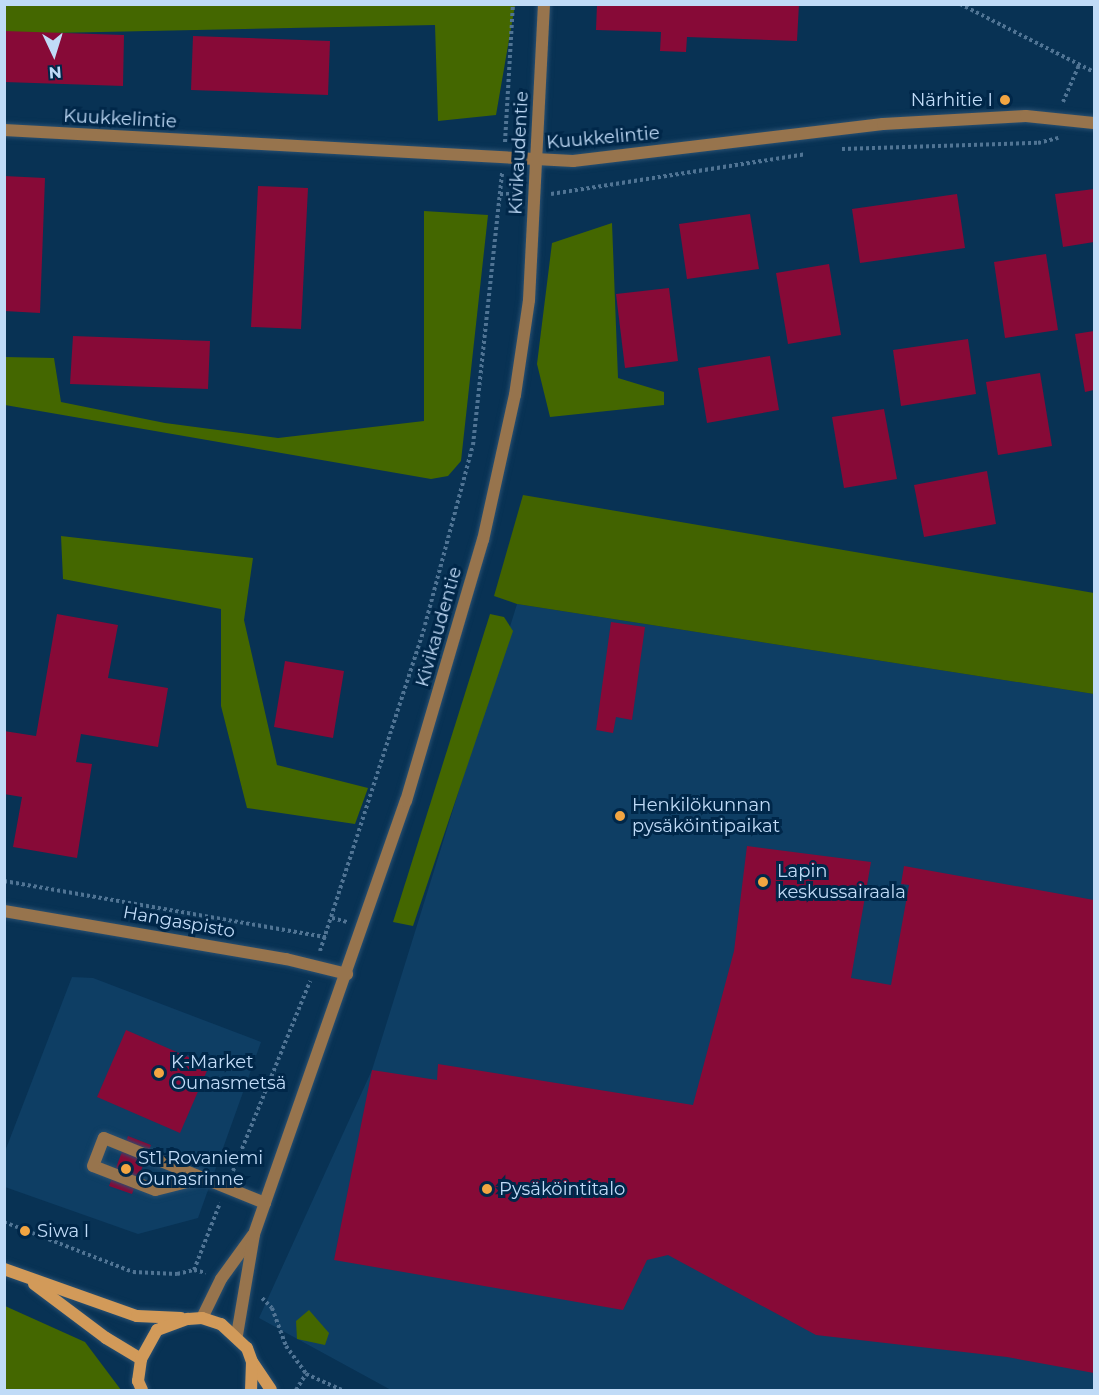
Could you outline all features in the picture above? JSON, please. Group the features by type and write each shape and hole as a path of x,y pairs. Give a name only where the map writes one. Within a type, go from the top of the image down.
{"street":[{"name":"Kivikaudentie","path":"237,1335 254,1234 406,801 483,540 515,395 529,300 538,161 544,4"},
{"name":"Kuukkelintie","path":"4,130 504,160 573,161 884,124 1026,116 1095,123"},
{"name":"Hangaspisto","path":"4,911 286,959 347,974"},
{"path":"203,1178 155,1190 93,1166 104,1138 265,1203"},
{"name":"Kivikaudentie","path":"202,1318 220,1279 254,1234"},
{"path":"4,1269 28,1280 137,1317 202,1318 221,1324 237,1335 271,1390"},
{"path":"28,1280 106,1338 141,1359"},
{"path":"142,1390 138,1381 141,1359 158,1330 188,1319"},
{"path":"250,1390 252,1362"}],"path":[{"path":"320,952 425,625 473,445 504,160 513,4"},
{"path":"960,4 1095,72"},
{"path":"1063,102 1079,65"},
{"path":"831,150 1038,143 1057,139 1060,133"},
{"path":"554,194 807,153"},
{"path":"500,194 518,194"},
{"path":"4,881 326,937"},
{"path":"332,918 348,922"},
{"path":"194,1270 308,986"},
{"path":"4,1222 134,1272 177,1274 194,1270 211,1275"},
{"path":"259,1294 272,1308 286,1346 306,1374 342,1390"},
{"path":"296,1390 306,1374"}],"shaded area":[{"name":"Lapin keskussairaala","path":"517,604 1094,694 1094,1390 391,1390 259,1318 372,1070"},
{"path":"72,977 93,978 261,1042 198,1218 138,1234 5,1187 4,1154"}],"green space":[{"path":"4,5 515,5 496,115 438,121 435,25 5,34"},
{"path":"424,211 488,215 461,461 448,476 431,479 5,405 5,357 54,358 61,402 165,423 278,438 424,421"},
{"path":"612,223 618,378 664,392 664,405 550,417 537,364 552,243"},
{"path":"523,495 1094,593 1094,694 517,604 494,596"},
{"path":"61,536 253,558 244,620 277,765 368,788 355,824 247,808 221,706 221,609 63,579"},
{"path":"490,614 504,617 513,631 413,926 393,922"},
{"path":"5,1306 85,1342 121,1390 5,1390"},
{"path":"309,1310 329,1333 325,1345 297,1339 296,1321"}],"building":[{"path":"597,4 799,4 797,41 687,37 686,52 660,51 661,32 596,30"},
{"path":"4,31 124,35 123,86 4,82"},
{"path":"193,36 330,41 328,95 191,90"},
{"path":"4,176 45,178 40,313 4,311"},
{"path":"258,186 308,188 301,329 251,327"},
{"path":"1094,189 1094,242 1063,247 1055,194"},
{"path":"957,194 965,248 860,263 852,209"},
{"path":"750,214 759,269 687,279 679,224"},
{"path":"1046,254 1058,330 1005,338 994,262"},
{"path":"829,264 841,335 788,344 776,273"},
{"path":"669,288 678,361 625,368 616,294"},
{"path":"1094,331 1094,390 1085,392 1075,334"},
{"path":"73,336 210,341 208,389 70,384"},
{"path":"968,339 976,394 901,406 893,350"},
{"path":"770,356 779,410 707,423 698,368"},
{"path":"1040,373 1052,446 998,455 986,382"},
{"path":"884,409 897,479 844,488 832,417"},
{"path":"987,471 996,524 924,537 914,485"},
{"path":"57,614 118,625 108,678 168,688 158,747 81,734 76,762 92,764 77,858 13,847 22,797 4,794 4,731 36,736"},
{"path":"611,622 645,627 632,720 616,717 613,733 596,730"},
{"path":"285,661 344,671 333,738 274,727"},
{"path":"747,846 871,862 851,978 891,985 909,885 901,884 904,866 1094,900 1094,1373 1007,1357 816,1335 668,1255 647,1260 623,1310 334,1260 372,1070 437,1080 438,1064 693,1105 734,951"},
{"path":"126,1030 209,1066 180,1133 97,1097"},
{"path":"128,1136 151,1145 132,1194 109,1186"}],"place":[{"name":"Närhitie I","path":"1005,100"},
{"name":"Henkilökunnan pysäköintipaikat","path":"620,816"},
{"name":"Lapin keskussairaala","path":"763,882"},
{"name":"K-Market Ounasmetsä","path":"159,1073"},
{"name":"St1 Rovaniemi Ounasrinne","path":"126,1169"},
{"name":"Pysäköintitalo","path":"487,1189"},
{"name":"Siwa I","path":"25,1231"}]}
